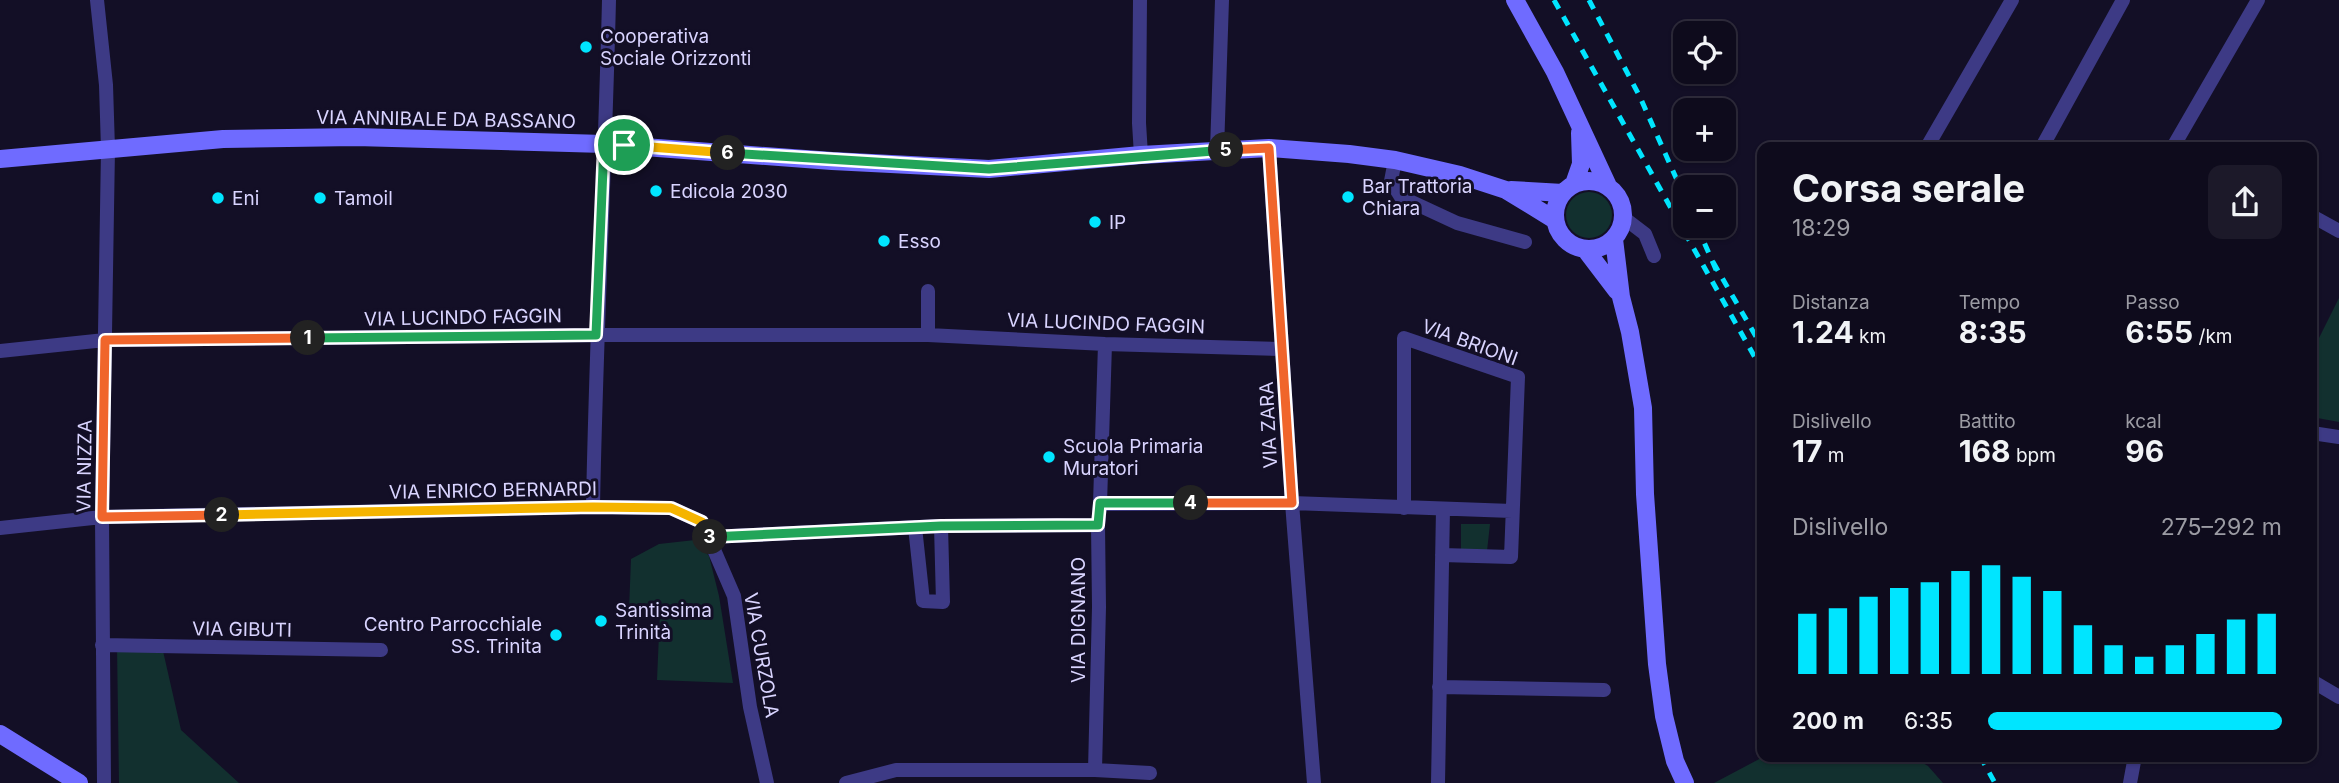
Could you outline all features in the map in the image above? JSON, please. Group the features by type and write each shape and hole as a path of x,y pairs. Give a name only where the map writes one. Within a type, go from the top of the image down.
{"street":[{"name":"VIA NIZZA","path":"97,0 106,85 108,149 102,517 104,783"},
{"path":"593,507 596,335 609,0"},
{"path":"1140,0 1141,155"},
{"path":"1217,150 1222,0"},
{"path":"1515,0 1555,72 1608,186 1621,200 1623,218 1614,239 1606,245 1585,249"},
{"path":"1930,142 2012,0"},
{"path":"2045,142 2123,0"},
{"path":"2176,142 2258,0"},
{"path":"1555,220 1558,201 1569,189 1581,164 1579,126"},
{"name":"VIA ANNIBALE DA BASSANO","path":"0,159 223,139 356,136 604,144 832,161 989,169 1217,150 1269,148 1349,154 1395,160 1460,175 1506,190 1555,220 1565,240 1585,249 1621,297"},
{"name":"VIA ZARA","path":"1269,148 1292,503 1314,783"},
{"path":"1395,160 1391,181 1401,197 1457,223 1525,242"},
{"name":"VIA ANNIBALE DA BASSANO","path":"1506,190 1569,189 1585,181 1608,186"},
{"path":"1623,218 1645,234 1654,256"},
{"path":"2317,219 2339,231"},
{"path":"1614,239 1621,297 1643,408 1645,494 1657,664 1667,727 1675,761 1685,783"},
{"path":"928,291 928,335"},
{"name":"VIA LUCINDO FAGGIN","path":"0,351 105,340 596,335 928,335 1282,349"},
{"name":"VIA BRIONI","path":"1404,508 1404,338 1518,377 1512,511"},
{"name":"VIA DIGNANO","path":"1095,770 1098,525 1105,344"},
{"path":"2317,434 2339,438"},
{"path":"1100,503 1292,503 1512,511 1511,557 1442,555"},
{"name":"VIA ENRICO BERNARDI","path":"0,528 102,517 593,507 671,508 702,522 710,537"},
{"path":"1438,783 1443,509"},
{"path":"710,537 941,526 1098,525"},
{"path":"915,527 923,601 943,602 941,526"},
{"name":"VIA CURZOLA","path":"710,537 734,596 750,707 767,783"},
{"name":"VIA GIBUTI","path":"102,645 381,650"},
{"path":"2317,684 2339,697"},
{"path":"1439,687 1604,690"},
{"path":"0,734 79,783"},
{"path":"2130,783 2134,762"},
{"path":"846,783 896,769 1095,770 1150,773"}],"green space":[{"path":"1589,192 1605,199 1612,215 1605,231 1589,238 1573,231 1566,215 1573,199"},
{"path":"2339,298 2339,422 2317,418 2317,342"},
{"path":"1461,524 1490,524 1487,551 1461,551"},
{"path":"695,540 709,556 719,596 733,683 657,680 660,611 629,610 631,559 659,544"},
{"path":"117,646 163,651 181,730 239,783 119,783"},
{"path":"1757,760 1921,762 1943,783 1714,783"}],"railway":[{"path":"1554,0 1757,361"},
{"path":"1589,0 1640,97 1675,175"},
{"path":"1702,238 1717,272"},
{"path":"1713,262 1757,338"},
{"path":"1983,762 1995,783"}],"place":[{"name":"Cooperativa Sociale Orizzonti","path":"586,47"},
{"name":"Edicola 2030","path":"656,191"},
{"name":"Bar Trattoria Chiara","path":"1348,197"},
{"name":"Eni","path":"218,198"},
{"name":"Tamoil","path":"320,198"},
{"name":"IP","path":"1095,222"},
{"name":"Esso","path":"884,241"},
{"name":"Scuola Primaria Muratori","path":"1049,457"},
{"name":"Santissima Trinità","path":"601,621"},
{"name":"Centro Parrocchiale SS. Trinita","path":"556,635"}],"route":[{"path":"604,144 624,145 832,161 989,169 1141,155 1269,148 1292,503 1100,503 1098,525 941,526 710,537 702,522 671,508 593,507 102,517 105,340 596,335 604,144"}]}
